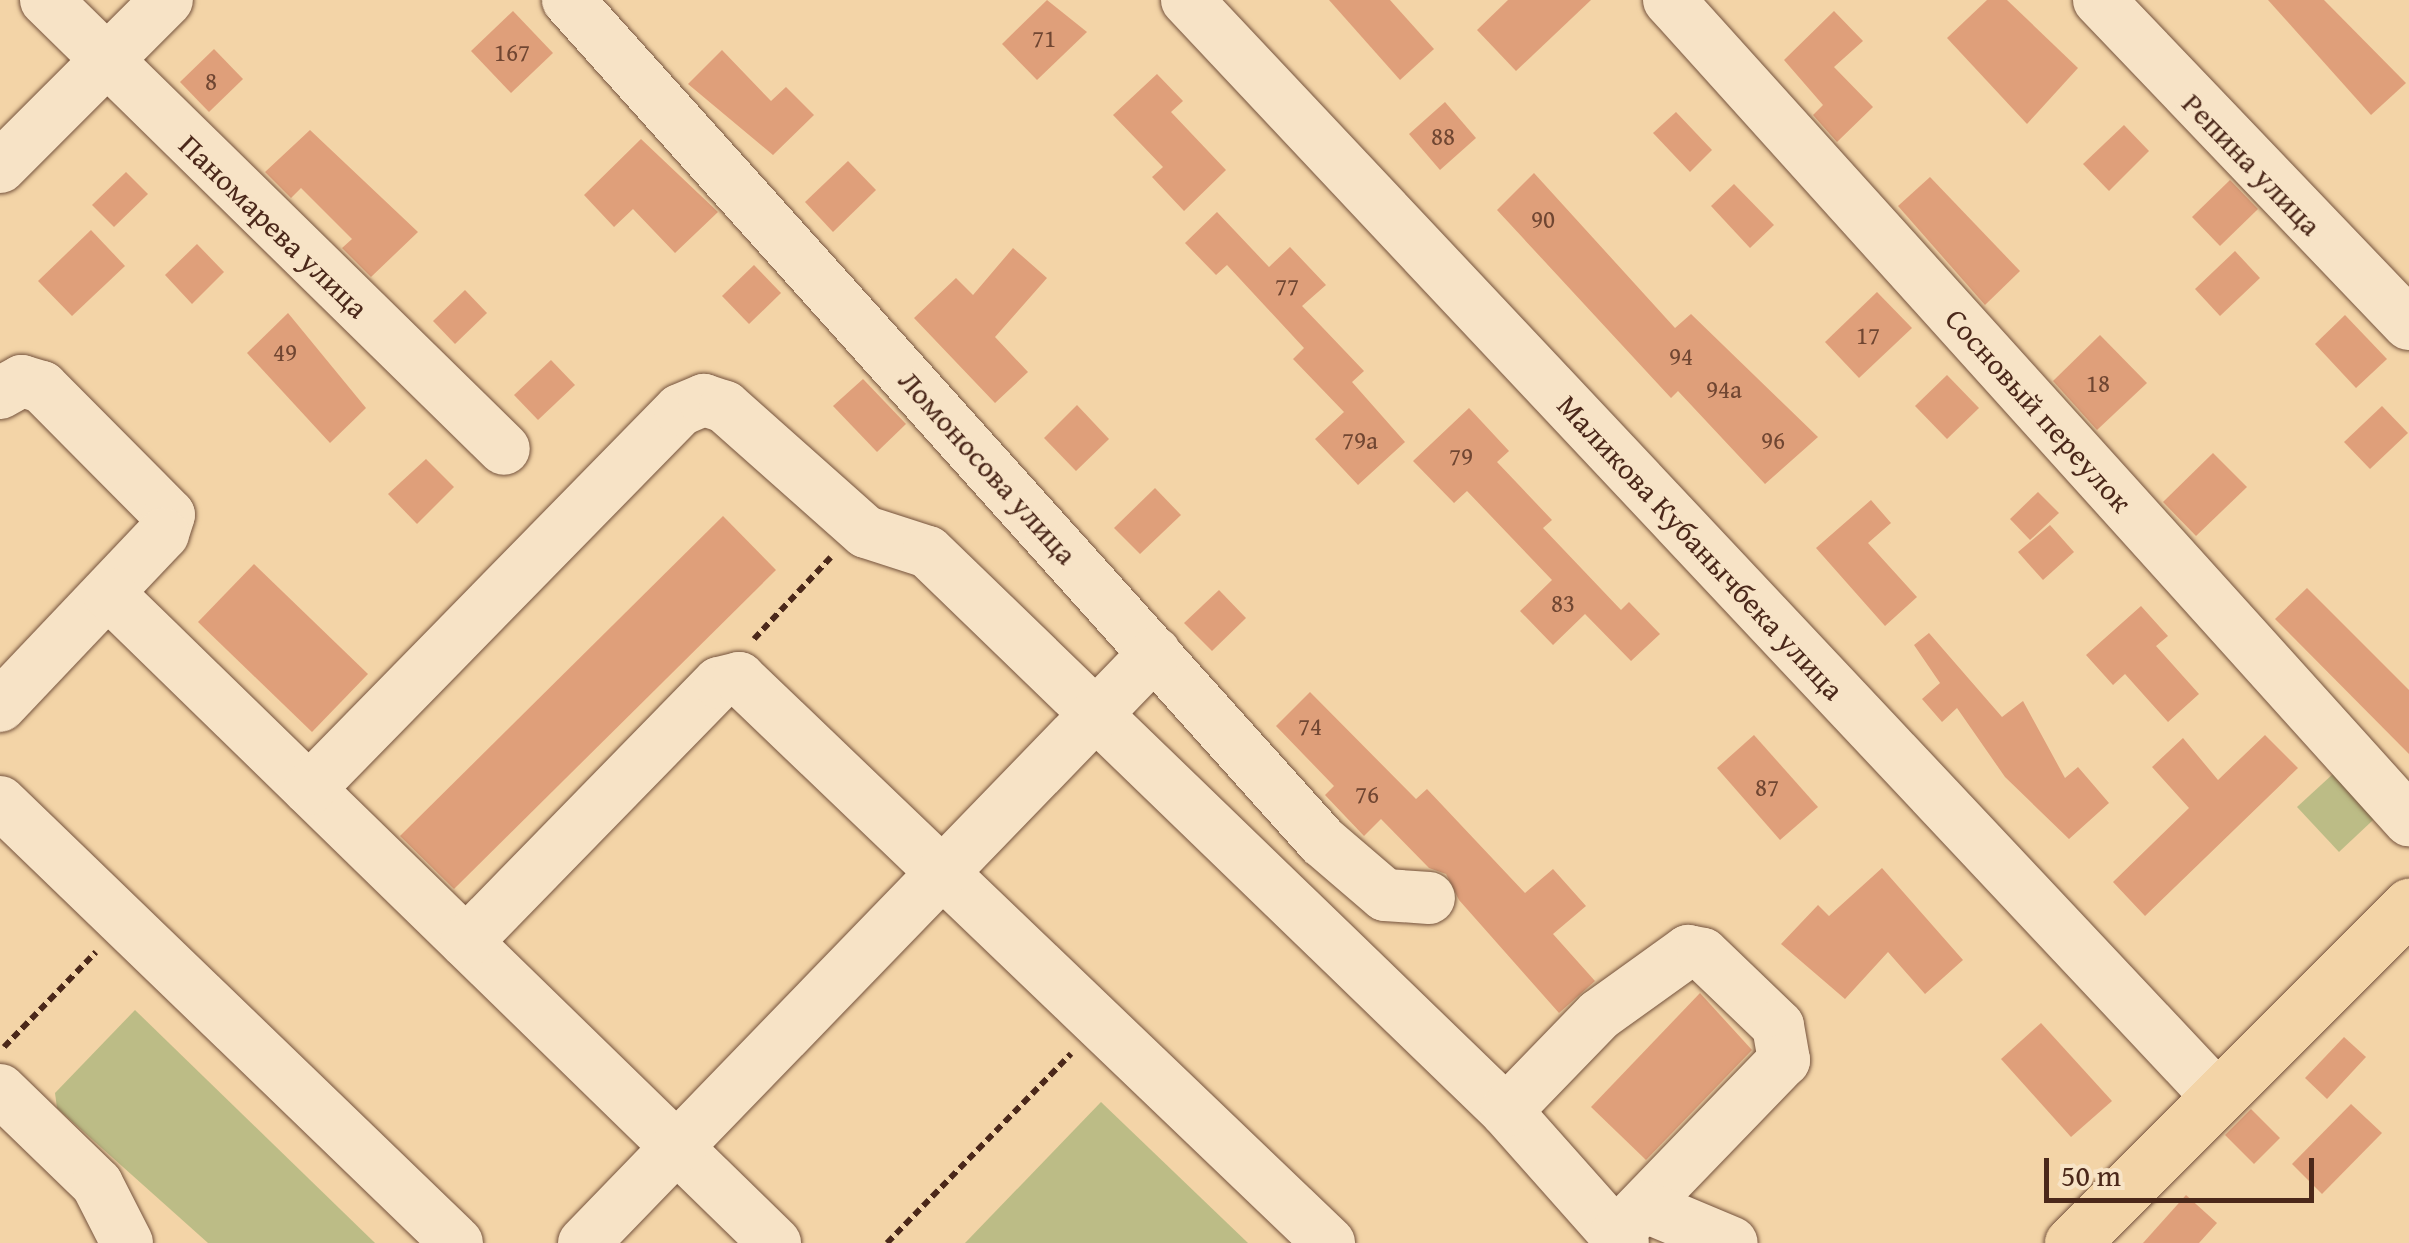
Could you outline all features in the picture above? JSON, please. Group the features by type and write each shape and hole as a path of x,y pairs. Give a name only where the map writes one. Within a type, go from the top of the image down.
{"main road":[{"path":"2072,1243 2214,1094 2409,906"}],"street":[{"name":"Паномарева улица","path":"46,0 504,450"},
{"path":"0,167 167,0"},
{"name":"Ломоносова улица","path":"568,0 1322,842 1386,894 1430,898"},
{"name":"Маликова Кубанычбека улица","path":"1187,0 2214,1094"},
{"name":"Сосновый переулок","path":"1669,0 2409,820"},
{"name":"Репина улица","path":"2098,0 2409,324"},
{"path":"0,393 22,381 42,386 158,494 169,515 164,534 0,706"},
{"path":"309,789 680,410 704,400 725,407 860,528 928,552 1506,1112 1614,1230 1732,1243"},
{"path":"109,594 776,1243"},
{"path":"584,1243 1155,653"},
{"path":"466,942 719,684 739,678 944,870 1329,1243"},
{"path":"0,802 457,1243"},
{"path":"1506,1112 1599,1015 1674,956 1703,954 1778,1026 1784,1060 1614,1230"},
{"path":"0,1090 97,1184 127,1243"}],"path":[{"path":"739,678 737,656 860,528"},
{"path":"0,1052 125,923"},
{"path":"887,1243 1102,1022"}],"green space":[{"path":"2346,762 2388,806 2339,852 2297,807"},
{"path":"135,1010 375,1243 208,1243 57,1108 55,1093"},
{"path":"1101,1102 1248,1243 965,1243"}],"building":[{"path":"1047,0 1087,32 1037,80 1002,44"},
{"path":"1329,0 1390,0 1434,49 1400,80"},
{"path":"1508,0 1591,0 1516,71 1477,30"},
{"path":"1987,0 2007,0 2078,68 2027,124 1947,38"},
{"path":"2268,0 2324,0 2406,83 2371,115"},
{"path":"513,11 553,53 511,93 471,51"},
{"path":"1834,11 1863,41 1834,67 1873,107 1837,142 1813,115 1823,105 1784,60"},
{"path":"214,49 243,79 209,112 180,82"},
{"path":"722,50 771,101 786,87 814,115 773,155 688,84"},
{"path":"1157,74 1183,101 1171,112 1226,170 1184,211 1152,177 1163,167 1113,115"},
{"path":"1445,102 1476,138 1440,170 1409,134"},
{"path":"1676,112 1712,150 1690,172 1653,133"},
{"path":"2124,125 2149,151 2109,191 2083,164"},
{"path":"310,130 418,232 371,277 342,248 352,239 301,188 291,198 265,172"},
{"path":"641,139 718,212 675,253 633,209 614,227 584,195"},
{"path":"848,161 876,190 833,232 805,202"},
{"path":"126,172 148,194 114,227 92,205"},
{"path":"1534,173 1675,328 1691,314 1818,437 1765,484 1678,391 1671,398 1497,210"},
{"path":"1930,177 2020,271 1985,305 1898,206"},
{"path":"2230,180 2258,209 2220,246 2192,217"},
{"path":"1734,184 1774,225 1750,248 1711,206"},
{"path":"1217,212 1269,267 1290,247 1326,285 1302,306 1364,371 1352,382 1405,442 1358,485 1315,439 1344,412 1293,359 1304,348 1227,265 1216,275 1185,243"},
{"path":"91,230 125,266 72,316 38,281"},
{"path":"197,244 224,272 192,304 165,275"},
{"path":"1013,248 1047,278 995,337 1028,372 995,403 914,318 956,278 973,295"},
{"path":"2235,251 2260,278 2220,316 2195,289"},
{"path":"754,265 781,293 749,324 722,296"},
{"path":"465,290 487,313 455,344 433,321"},
{"path":"1877,292 1912,328 1859,378 1825,342"},
{"path":"288,313 366,408 330,443 247,353"},
{"path":"2345,315 2387,359 2356,388 2315,344"},
{"path":"2100,335 2147,383 2097,430 2053,381"},
{"path":"551,360 575,385 538,420 514,395"},
{"path":"1947,375 1979,408 1947,439 1915,406"},
{"path":"863,379 906,424 877,452 833,406"},
{"path":"1077,405 1109,439 1076,471 1044,438"},
{"path":"2382,406 2408,433 2370,469 2344,442"},
{"path":"1469,408 1509,451 1497,462 1552,520 1543,528 1621,610 1629,602 1660,634 1631,661 1585,614 1553,645 1520,611 1552,580 1467,491 1454,503 1413,461"},
{"path":"2213,453 2247,487 2196,536 2163,502"},
{"path":"426,459 454,487 417,524 388,494"},
{"path":"1155,488 1181,515 1140,554 1114,528"},
{"path":"2038,492 2059,513 2030,540 2010,519"},
{"path":"1871,500 1891,523 1868,543 1917,597 1885,626 1816,548"},
{"path":"723,516 776,570 454,889 400,836"},
{"path":"2050,525 2074,552 2043,580 2018,552"},
{"path":"254,564 368,674 312,732 198,622"},
{"path":"2307,588 2409,690 2409,754 2275,619"},
{"path":"1219,590 1246,618 1212,651 1184,623"},
{"path":"2141,606 2168,636 2156,646 2199,694 2168,722 2125,674 2113,685 2086,655"},
{"path":"1929,633 2002,717 2023,701 2065,778 2078,767 2109,803 2069,839 2005,777 1957,708 1942,722 1922,699 1940,683 1914,645"},
{"path":"1310,692 1416,799 1427,789 1525,893 1553,869 1586,906 1553,934 1595,981 1559,1013 1459,900 1446,874 1429,868 1381,819 1364,836 1325,795 1334,786 1276,726"},
{"path":"1754,735 1818,807 1780,840 1717,768"},
{"path":"2265,735 2298,768 2145,916 2113,882 2189,808 2152,767 2183,738 2218,780"},
{"path":"1882,868 1963,960 1925,994 1888,952 1845,999 1781,944 1818,905 1829,916"},
{"path":"1700,993 1752,1050 1646,1160 1591,1107"},
{"path":"2041,1023 2112,1101 2071,1137 2001,1059"},
{"path":"2344,1037 2366,1057 2327,1099 2305,1078"},
{"path":"2351,1104 2382,1133 2322,1194 2292,1164"},
{"path":"2251,1109 2280,1138 2254,1164 2225,1135"},
{"path":"2186,1195 2217,1223 2199,1243 2143,1243"}]}
